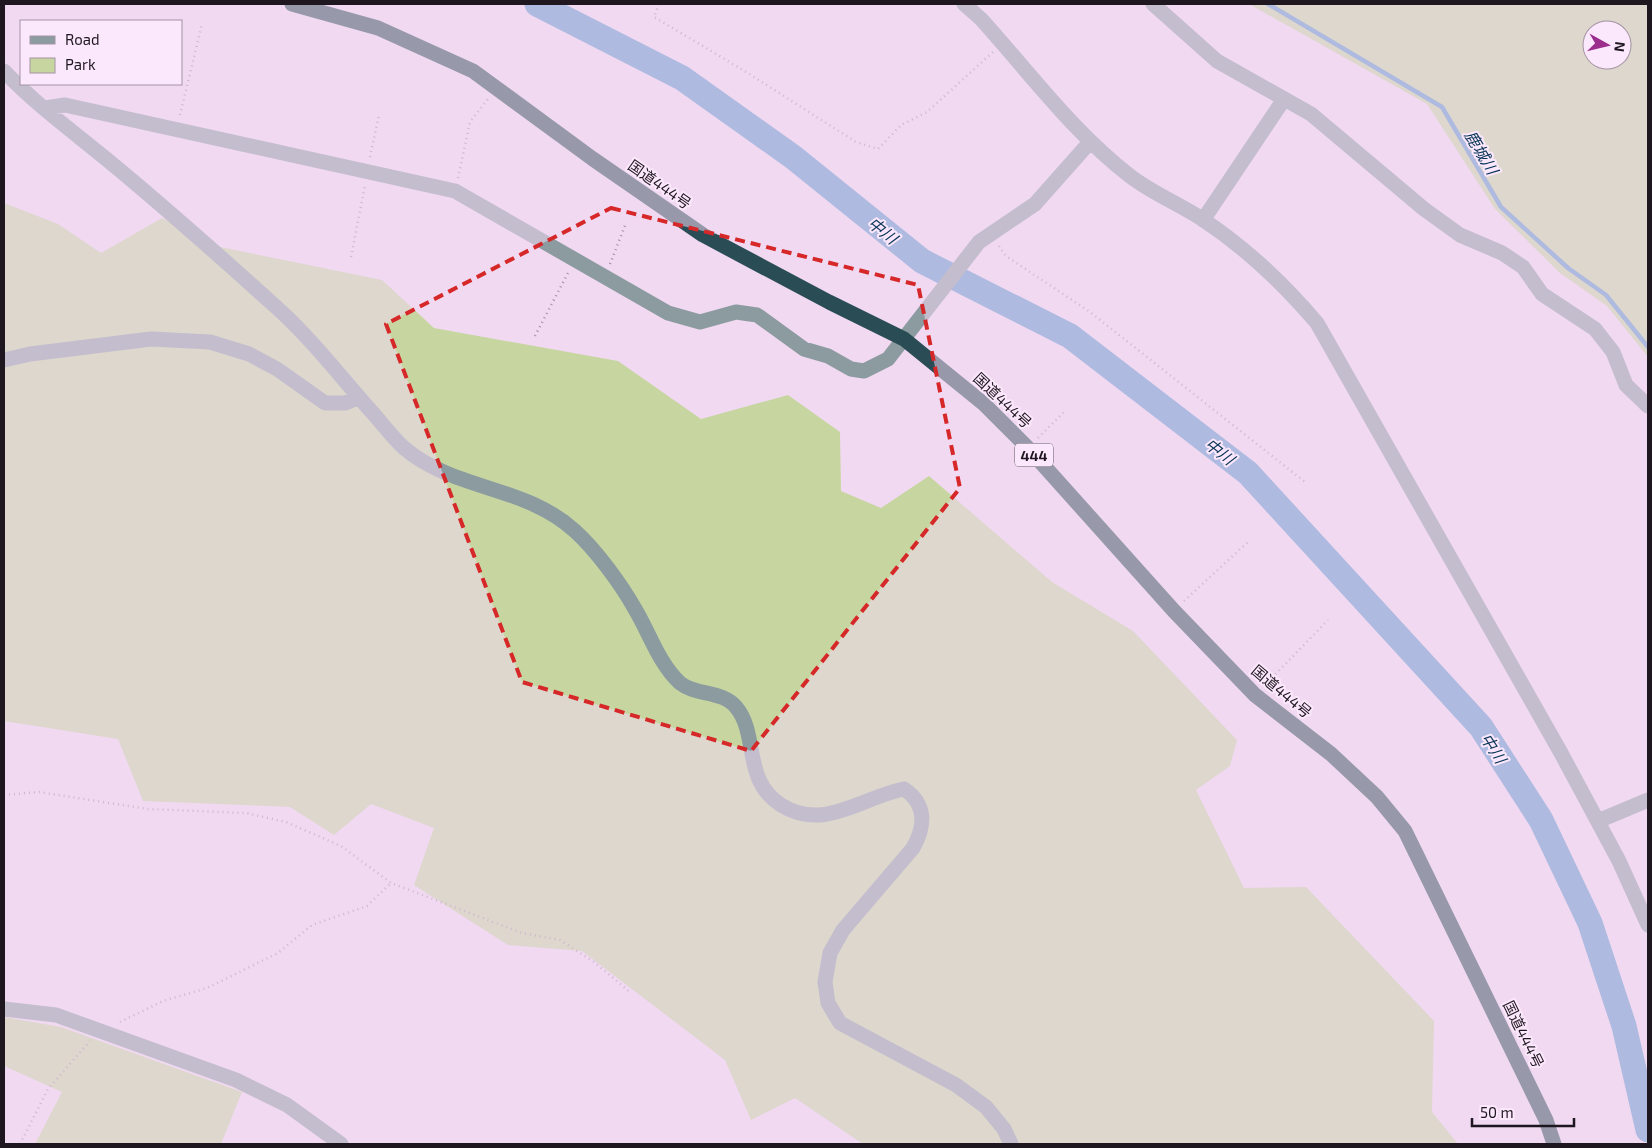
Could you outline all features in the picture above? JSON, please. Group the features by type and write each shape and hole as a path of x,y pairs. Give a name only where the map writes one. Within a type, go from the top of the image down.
{"highway":[{"name":"国道444号","path":"292,4 378,28 473,70 592,159 703,235 904,339 984,404 1028,448 1174,611 1255,695 1331,754 1377,797 1405,830 1546,1120 1554,1144"}],"street":[{"path":"964,4 1003,43 1090,142 1131,177 1203,220 1241,247 1288,289 1317,323 1403,470 1598,821 1619,861 1648,925"},
{"path":"1152,4 1218,60 1311,114 1424,209 1460,235 1502,253 1523,267 1542,294 1595,329 1613,352 1626,384 1648,406"},
{"path":"4,71 21,89 278,308 403,446 429,465 453,477 526,498 575,530 594,552 634,606 665,664 680,682 692,690 722,697 734,704 742,715 757,777 771,798 785,808 808,815 830,816 885,793 904,789 915,796 922,816 921,835 914,848 843,930 830,953 825,982 828,1003 840,1023 956,1085 986,1107 1004,1129 1011,1144"},
{"path":"1203,220 1284,99"},
{"path":"45,108 66,105 455,190 604,278 668,313 700,322 736,312 757,315 804,350 828,356 851,369 864,371 888,359 928,306 985,239 1034,204 1090,142"},
{"path":"4,360 30,354 150,339 210,342 249,354 277,369 325,403 345,403 359,397"},
{"path":"1598,821 1648,800"},
{"path":"4,1009 56,1015 236,1080 287,1105 341,1144"}],"path":[{"path":"659,4 654,17 743,70 856,142 878,149 901,126 927,112 1003,43"},
{"path":"177,129 202,24"},
{"path":"455,190 470,122 497,88"},
{"path":"604,278 626,223"},
{"path":"985,239 1006,256 1090,312 1305,482"},
{"path":"535,336 575,260"},
{"path":"1028,448 1064,412"},
{"path":"1174,611 1249,541"},
{"path":"1255,695 1328,620"},
{"path":"4,795 39,792 148,809 246,813 286,822 341,846 391,883 522,933 560,940 594,962 630,992"},
{"path":"20,1144 48,1089 85,1046 102,1031 163,1001 207,988 278,953 312,925 367,906 391,883"}],"highlighted area":[{"path":"611,208 918,285 960,488 751,751 522,682 386,324"}],"green space":[{"path":"1249,4 1648,4 1648,357 1607,306 1560,273 1495,209 1427,104"},
{"path":"4,203 58,224 101,253 162,218 220,247 382,280 434,328 618,361 701,419 788,395 840,432 841,491 881,508 929,476 1052,582 1133,631 1237,740 1230,766 1196,790 1244,888 1306,887 1434,1021 1432,1112 1458,1144 863,1144 795,1098 751,1120 725,1060 582,951 508,945 414,885 434,828 371,804 334,835 290,807 143,801 118,739 4,721"},
{"path":"4,1017 61,1027 242,1092 221,1144 35,1144 62,1092 4,1066"}],"waterway":[{"name":"中川","path":"537,4 682,78 793,157 922,261 1070,336 1248,473 1481,727 1541,820 1590,923 1624,1026 1648,1130"},
{"name":"鹿城川","path":"1268,4 1442,107 1501,207 1568,268 1606,295 1648,347"}]}
